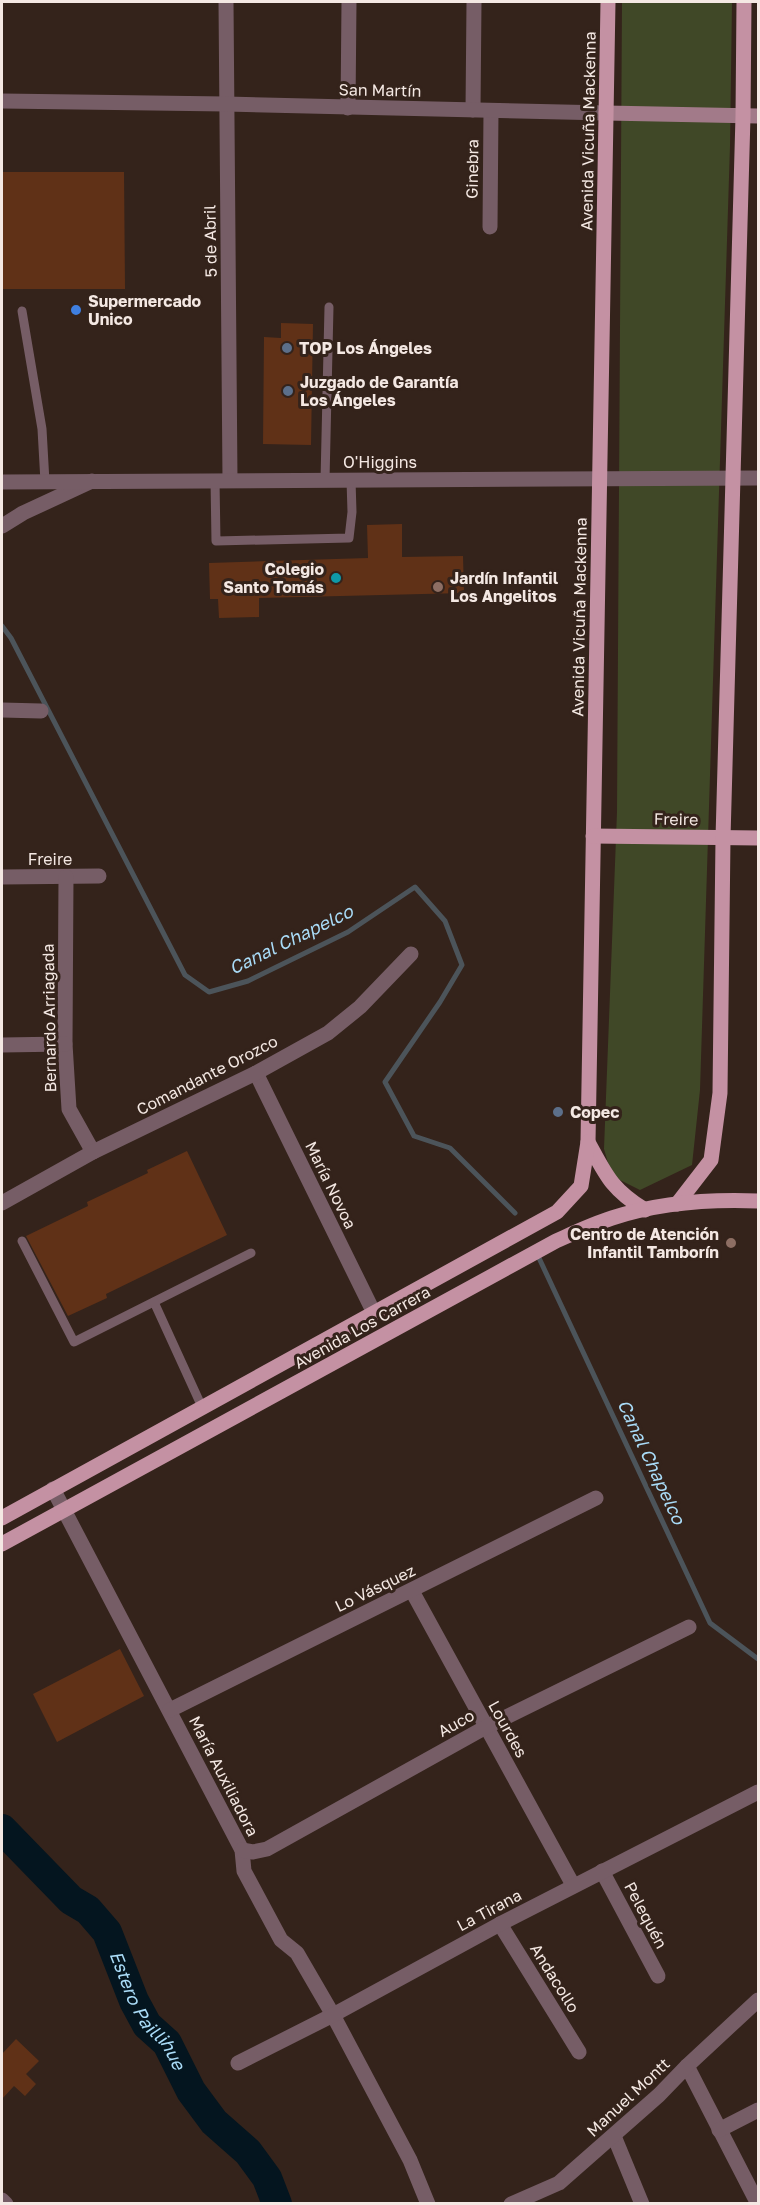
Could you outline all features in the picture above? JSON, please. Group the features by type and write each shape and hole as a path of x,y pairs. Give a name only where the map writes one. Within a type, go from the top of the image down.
{"main road":[{"name":"Avenida Vicuña Mackenna","path":"608,2 588,1142 609,1181 619,1192 645,1210"},
{"path":"677,1204 711,1160 720,1093 723,838 733,477 751,116 744,2"},
{"name":"San Martín","path":"606,113 751,116"},
{"name":"Freire","path":"593,836 759,838"},
{"name":"Avenida Los Carrera","path":"2,1518 557,1212 581,1186 588,1142"},
{"name":"Avenida Los Carrera","path":"2,1544 556,1241 612,1218 645,1210 677,1204 739,1200 759,1202"}],"street":[{"name":"5 de Abril","path":"223,480 226,2"},
{"path":"348,108 349,2"},
{"path":"473,110 474,2"},
{"name":"San Martín","path":"2,101 606,113"},
{"name":"Ginebra","path":"490,228 491,111"},
{"name":"O'Higgins","path":"2,482 759,478"},
{"path":"2,526 22,513 92,481"},
{"path":"2,710 41,711"},
{"name":"Freire","path":"2,877 99,876"},
{"name":"Bernardo Arriagada","path":"66,877 65,1044 69,1109 93,1152"},
{"name":"Comandante Orozco","path":"2,1203 93,1152 256,1073 328,1033 360,1007 411,954"},
{"path":"2,1045 65,1044"},
{"name":"María Novoa","path":"256,1073 374,1312"},
{"name":"María Auxiliadora","path":"53,1489 242,1850 244,1871 281,1940 297,1953 333,2015 410,2160 428,2204"},
{"name":"Lo Vásquez","path":"170,1710 596,1498"},
{"name":"Lourdes","path":"412,1591 573,1885"},
{"name":"Auco","path":"242,1850 253,1852 267,1849 486,1727 689,1627"},
{"name":"La Tirana","path":"238,2063 333,2015 573,1885 759,1792"},
{"name":"Pelequén","path":"602,1870 658,1976"},
{"name":"Andacollo","path":"500,1924 579,2052"},
{"name":"Manuel Montt","path":"511,2204 559,2183 659,2096 687,2066 759,2000"},
{"path":"687,2066 758,2204"},
{"path":"719,2130 759,2110"},
{"path":"614,2136 642,2204"},
{"path":"2,2199 6,2204"}],"lane":[{"path":"325,480 329,307"},
{"path":"22,311 42,429 45,482"},
{"path":"223,480 216,541 349,538 352,513 351,480"},
{"path":"22,1241 74,1342 251,1253"},
{"path":"154,1302 202,1407"}],"green space":[{"path":"622,2 732,2 730,146 700,1090 692,1165 640,1190 612,1176 604,1149 617,812"}],"building":[{"path":"2,172 124,172 125,289 2,289"},
{"name":"Juzgado de Garantía Los Ángeles","path":"281,323 313,324 311,445 263,444 264,337 281,338"},
{"name":"Colegio Santo Tomás","path":"402,524 402,557 463,556 464,593 259,598 259,617 219,618 218,599 210,599 209,563 368,558 367,525"},
{"path":"187,1151 227,1235 106,1294 107,1298 68,1316 26,1236 88,1206 87,1202 148,1173 147,1170"},
{"path":"120,1649 144,1696 57,1742 33,1694"},
{"path":"16,2039 39,2061 26,2074 36,2084 25,2096 14,2086 2,2099 2,2054"}],"waterway":[{"name":"Canal Chapelco","path":"2,626 11,638 185,975 209,992 248,981 348,932 415,887 445,921 462,965 440,1002 385,1082 414,1136 450,1148 515,1213"},
{"name":"Canal Chapelco","path":"539,1258 710,1623 758,1659"},
{"name":"Estero Paillihue","path":"2,1829 71,1900 88,1910 107,1932 134,2001 147,2025 167,2043 191,2091 214,2122 248,2152 267,2178 277,2204"}],"place":[{"name":"Supermercado Unico","path":"76,310"},
{"name":"TOP Los Ángeles","path":"287,348"},
{"name":"Juzgado de Garantía Los Ángeles","path":"288,391"},
{"name":"Colegio Santo Tomás","path":"336,578"},
{"name":"Jardín Infantil Los Angelitos","path":"438,587"},
{"name":"Copec","path":"558,1112"},
{"name":"Centro de Atención Infantil Tamborín","path":"731,1243"}]}
